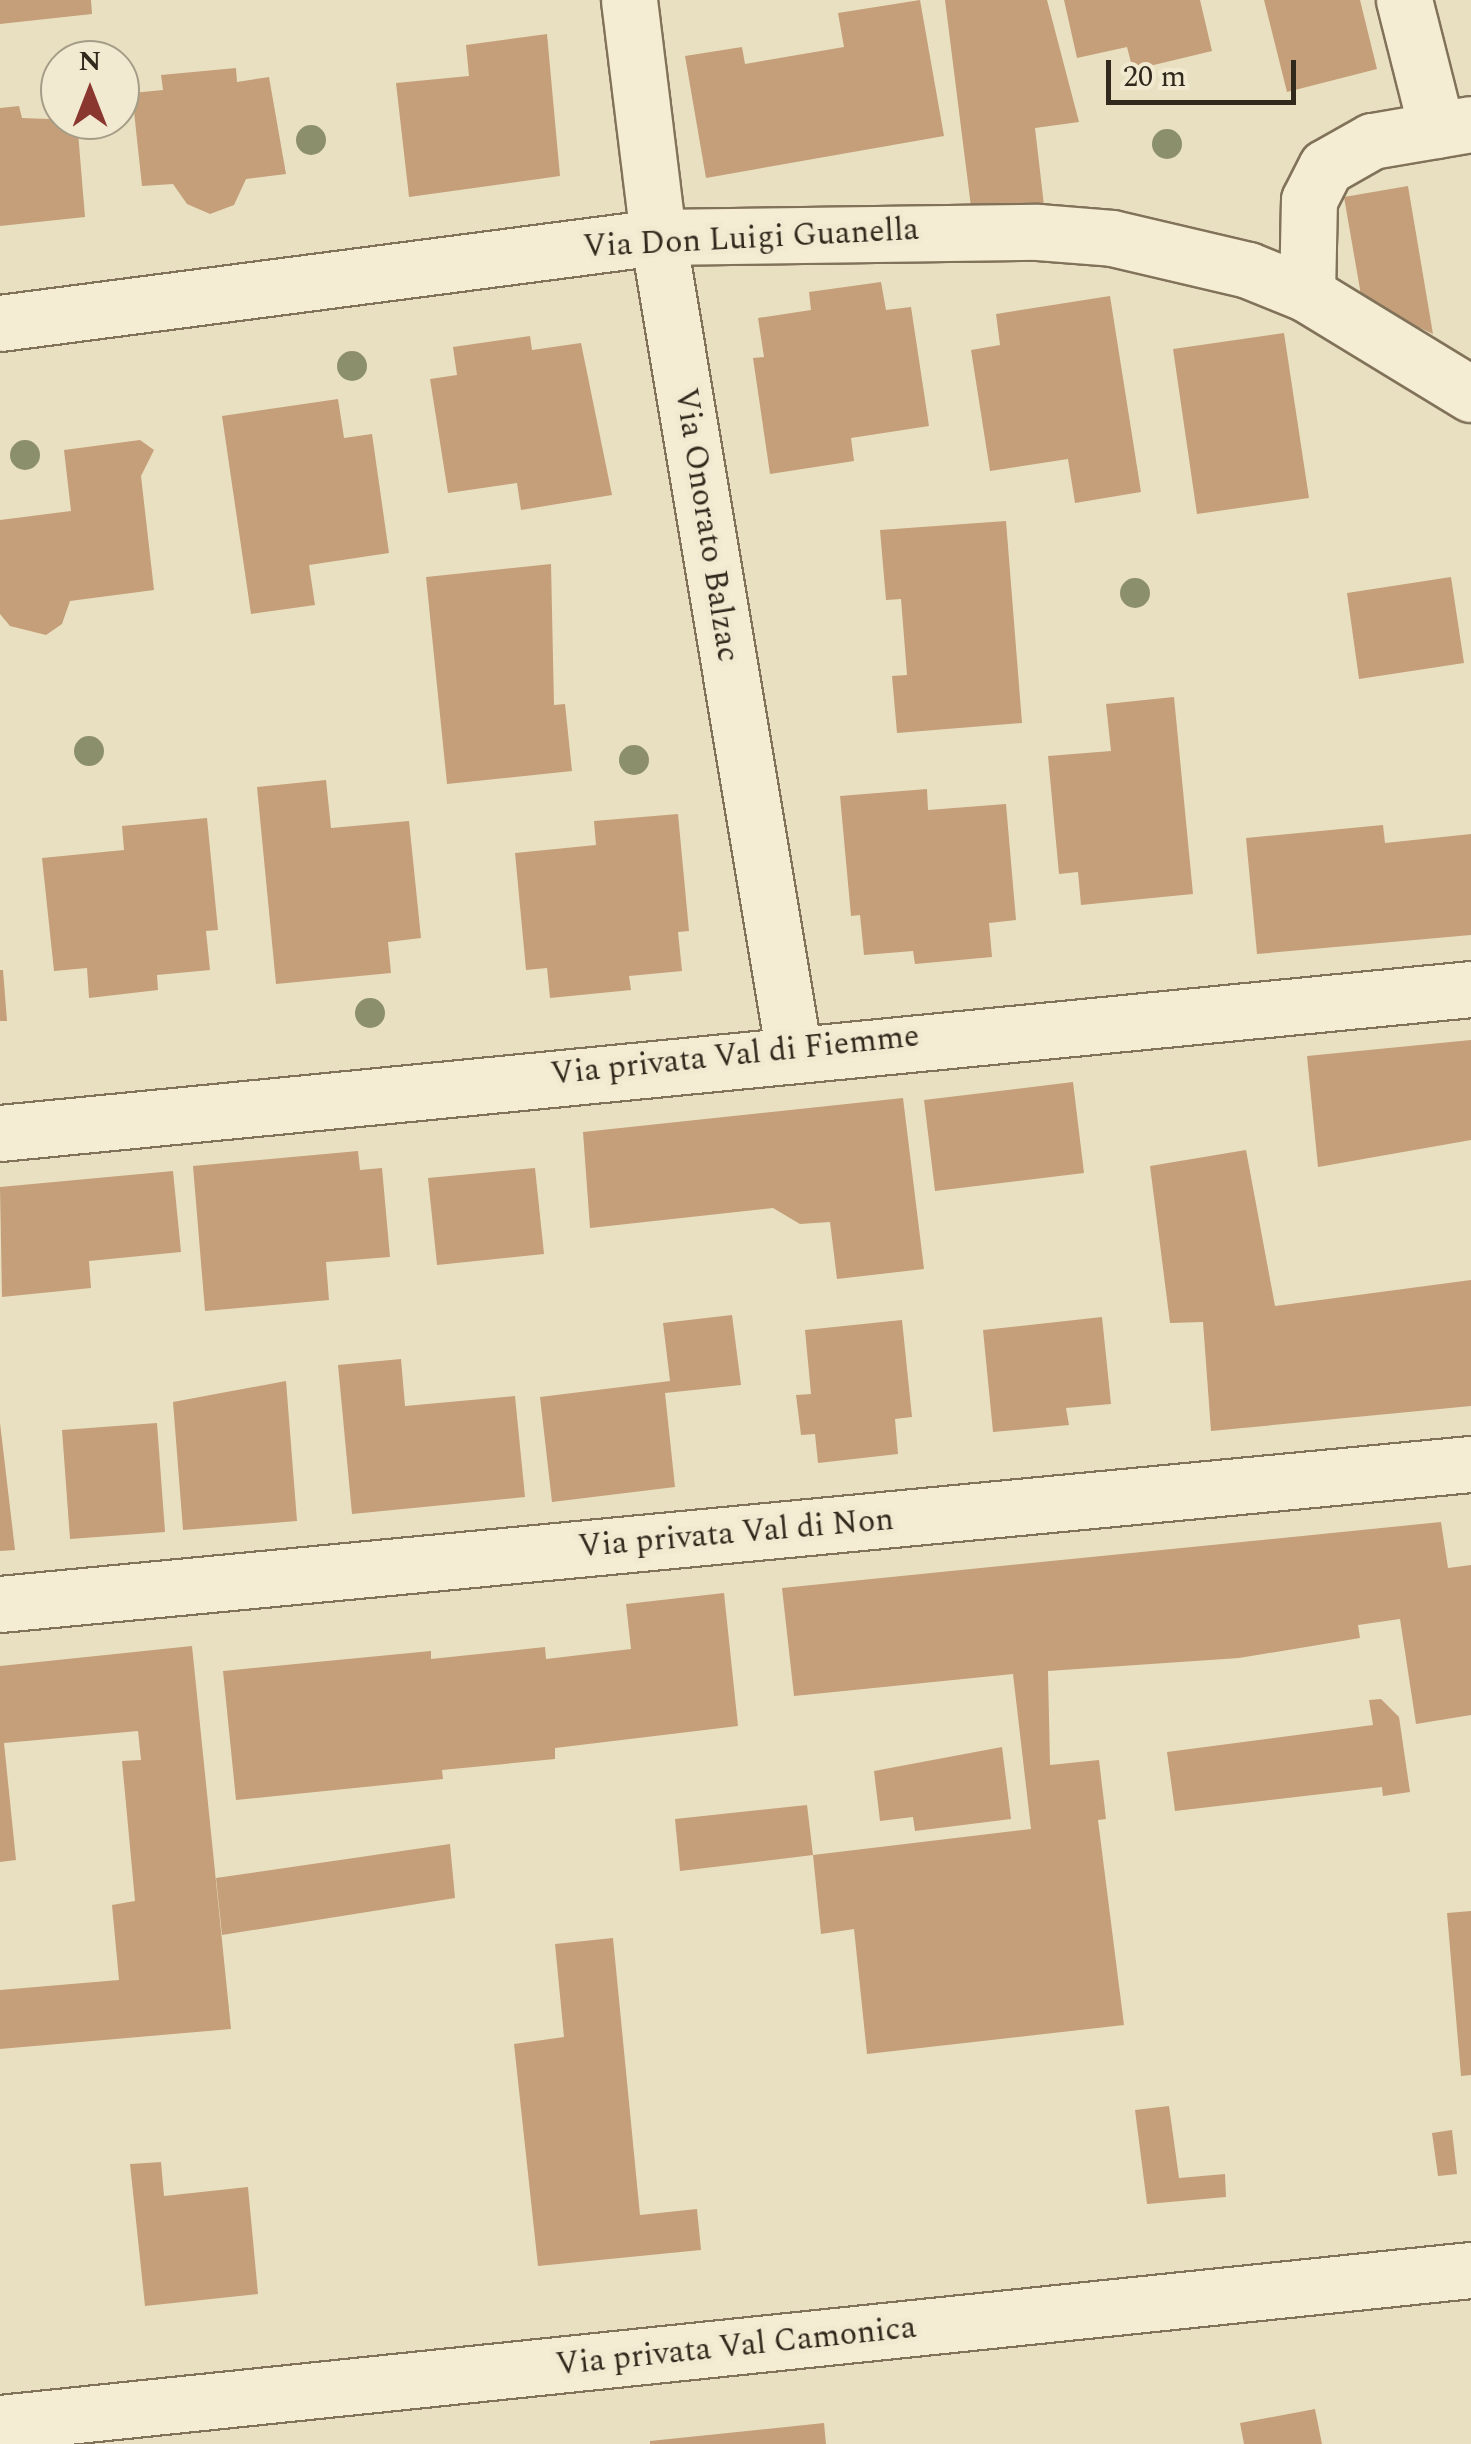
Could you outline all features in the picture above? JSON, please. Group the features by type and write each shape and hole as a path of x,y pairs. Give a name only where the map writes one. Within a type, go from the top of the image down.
{"street":[{"name":"Via Onorato Balzac","path":"629,0 658,237 794,1048"},
{"path":"1306,294 1309,200 1326,168 1353,147 1454,127 1404,0"},
{"name":"Via Don Luigi Guanella","path":"0,323 658,237 1085,235 1224,262 1306,294 1471,394"},
{"name":"Via privata Val di Fiemme","path":"0,1133 794,1048 1471,989"},
{"name":"Via privata Val di Non","path":"0,1604 1471,1464"},
{"name":"Via privata Val Camonica","path":"0,2424 1471,2270"}],"building":[{"path":"0,0 91,0 92,14 0,24"},
{"path":"920,0 944,136 706,178 685,56 742,47 745,64 844,47 838,13"},
{"path":"945,0 1047,0 1079,122 1035,128 1045,214 971,207"},
{"path":"1064,0 1200,0 1212,51 1133,70 1127,47 1077,58"},
{"path":"1264,0 1360,0 1377,69 1287,92"},
{"path":"547,34 560,176 409,197 396,83 469,76 466,45"},
{"path":"236,68 237,82 269,77 286,174 246,179 234,205 210,214 187,204 173,184 142,186 137,140 140,92 163,90 161,75"},
{"path":"19,106 22,118 40,119 40,140 79,140 85,217 0,226 0,108"},
{"path":"1408,186 1433,334 1362,301 1344,197"},
{"path":"881,282 886,310 911,307 929,426 851,438 854,461 770,474 753,358 764,357 758,318 811,310 809,292"},
{"path":"1110,296 1141,492 1075,503 1068,459 990,471 971,350 1000,345 996,314"},
{"path":"1284,333 1309,498 1197,514 1173,349"},
{"path":"530,336 532,350 581,343 612,495 521,510 517,483 448,493 430,379 457,375 453,347"},
{"path":"338,399 344,438 372,434 389,553 309,565 315,605 251,614 222,416"},
{"path":"140,440 154,450 141,476 154,590 70,601 62,624 46,635 10,626 0,614 0,520 71,511 64,450"},
{"path":"1006,521 1022,723 897,733 892,676 907,675 901,599 886,600 880,530"},
{"path":"551,564 554,705 565,704 572,771 447,784 426,577"},
{"path":"1451,577 1464,663 1359,679 1347,593"},
{"path":"1174,697 1193,894 1081,905 1078,872 1059,874 1048,756 1111,751 1106,704"},
{"path":"326,780 331,828 409,821 421,938 388,942 391,973 276,984 257,787"},
{"path":"927,789 928,810 1006,804 1016,920 989,923 992,957 915,964 913,951 864,955 860,915 851,916 840,796"},
{"path":"678,814 689,931 678,932 682,971 629,976 631,990 550,998 547,968 526,970 515,853 596,845 594,821"},
{"path":"207,818 218,930 206,931 210,970 157,975 158,990 89,998 87,968 54,971 42,858 124,850 122,826"},
{"path":"1383,825 1385,843 1471,834 1471,935 1257,954 1246,838"},
{"path":"3,970 7,1021 0,1021"},
{"path":"1471,1040 1471,1140 1318,1167 1307,1056"},
{"path":"1073,1082 1084,1173 935,1191 924,1100"},
{"path":"903,1098 924,1269 837,1279 830,1222 800,1224 773,1208 590,1228 583,1132"},
{"path":"1246,1150 1275,1306 1471,1280 1471,1406 1211,1431 1203,1322 1170,1323 1150,1166"},
{"path":"358,1151 360,1170 382,1168 390,1257 326,1262 329,1300 205,1311 193,1166"},
{"path":"535,1168 544,1254 437,1265 428,1178"},
{"path":"173,1171 181,1252 89,1261 91,1288 2,1297 0,1187"},
{"path":"732,1315 741,1385 665,1393 675,1487 552,1502 540,1397 670,1381 663,1323"},
{"path":"1102,1317 1111,1404 1066,1408 1069,1425 993,1432 983,1330"},
{"path":"902,1320 912,1417 895,1419 898,1454 818,1463 815,1434 801,1435 796,1395 811,1394 805,1330"},
{"path":"401,1359 405,1406 515,1396 525,1497 352,1514 338,1365"},
{"path":"286,1381 297,1521 183,1530 173,1402"},
{"path":"0,1423 15,1550 0,1551"},
{"path":"157,1423 165,1532 70,1539 62,1430"},
{"path":"1441,1522 1448,1568 1471,1565 1471,1715 1416,1724 1400,1619 1358,1625 1360,1638 1239,1658 1048,1671 1050,1765 1099,1760 1106,1819 1098,1820 1124,2025 867,2054 854,1929 821,1934 813,1855 1031,1829 1013,1674 794,1696 782,1588"},
{"path":"724,1593 738,1726 555,1748 555,1759 442,1770 443,1779 236,1800 223,1671 431,1651 431,1659 545,1647 546,1659 631,1649 626,1604"},
{"path":"192,1646 231,2029 0,2049 0,1990 119,1980 112,1905 135,1901 122,1761 141,1760 138,1731 4,1743 16,1860 0,1862 0,1666"},
{"path":"1381,1699 1399,1717 1410,1792 1383,1796 1382,1787 1175,1811 1167,1752 1373,1725 1369,1700"},
{"path":"1002,1747 1011,1819 915,1831 913,1817 880,1821 874,1771"},
{"path":"807,1805 813,1855 680,1871 675,1819"},
{"path":"450,1844 455,1898 222,1935 216,1878"},
{"path":"1471,1911 1471,2075 1461,2076 1447,1913"},
{"path":"613,1938 640,2215 697,2209 701,2250 538,2266 514,2044 564,2037 555,1944"},
{"path":"1169,2106 1179,2178 1225,2174 1226,2197 1147,2204 1135,2110"},
{"path":"1452,2130 1457,2174 1438,2176 1432,2133"},
{"path":"161,2162 164,2196 248,2187 258,2294 145,2306 130,2164"},
{"path":"1315,2409 1322,2444 1244,2444 1240,2423"},
{"path":"824,2423 826,2444 650,2444 650,2441"}]}
